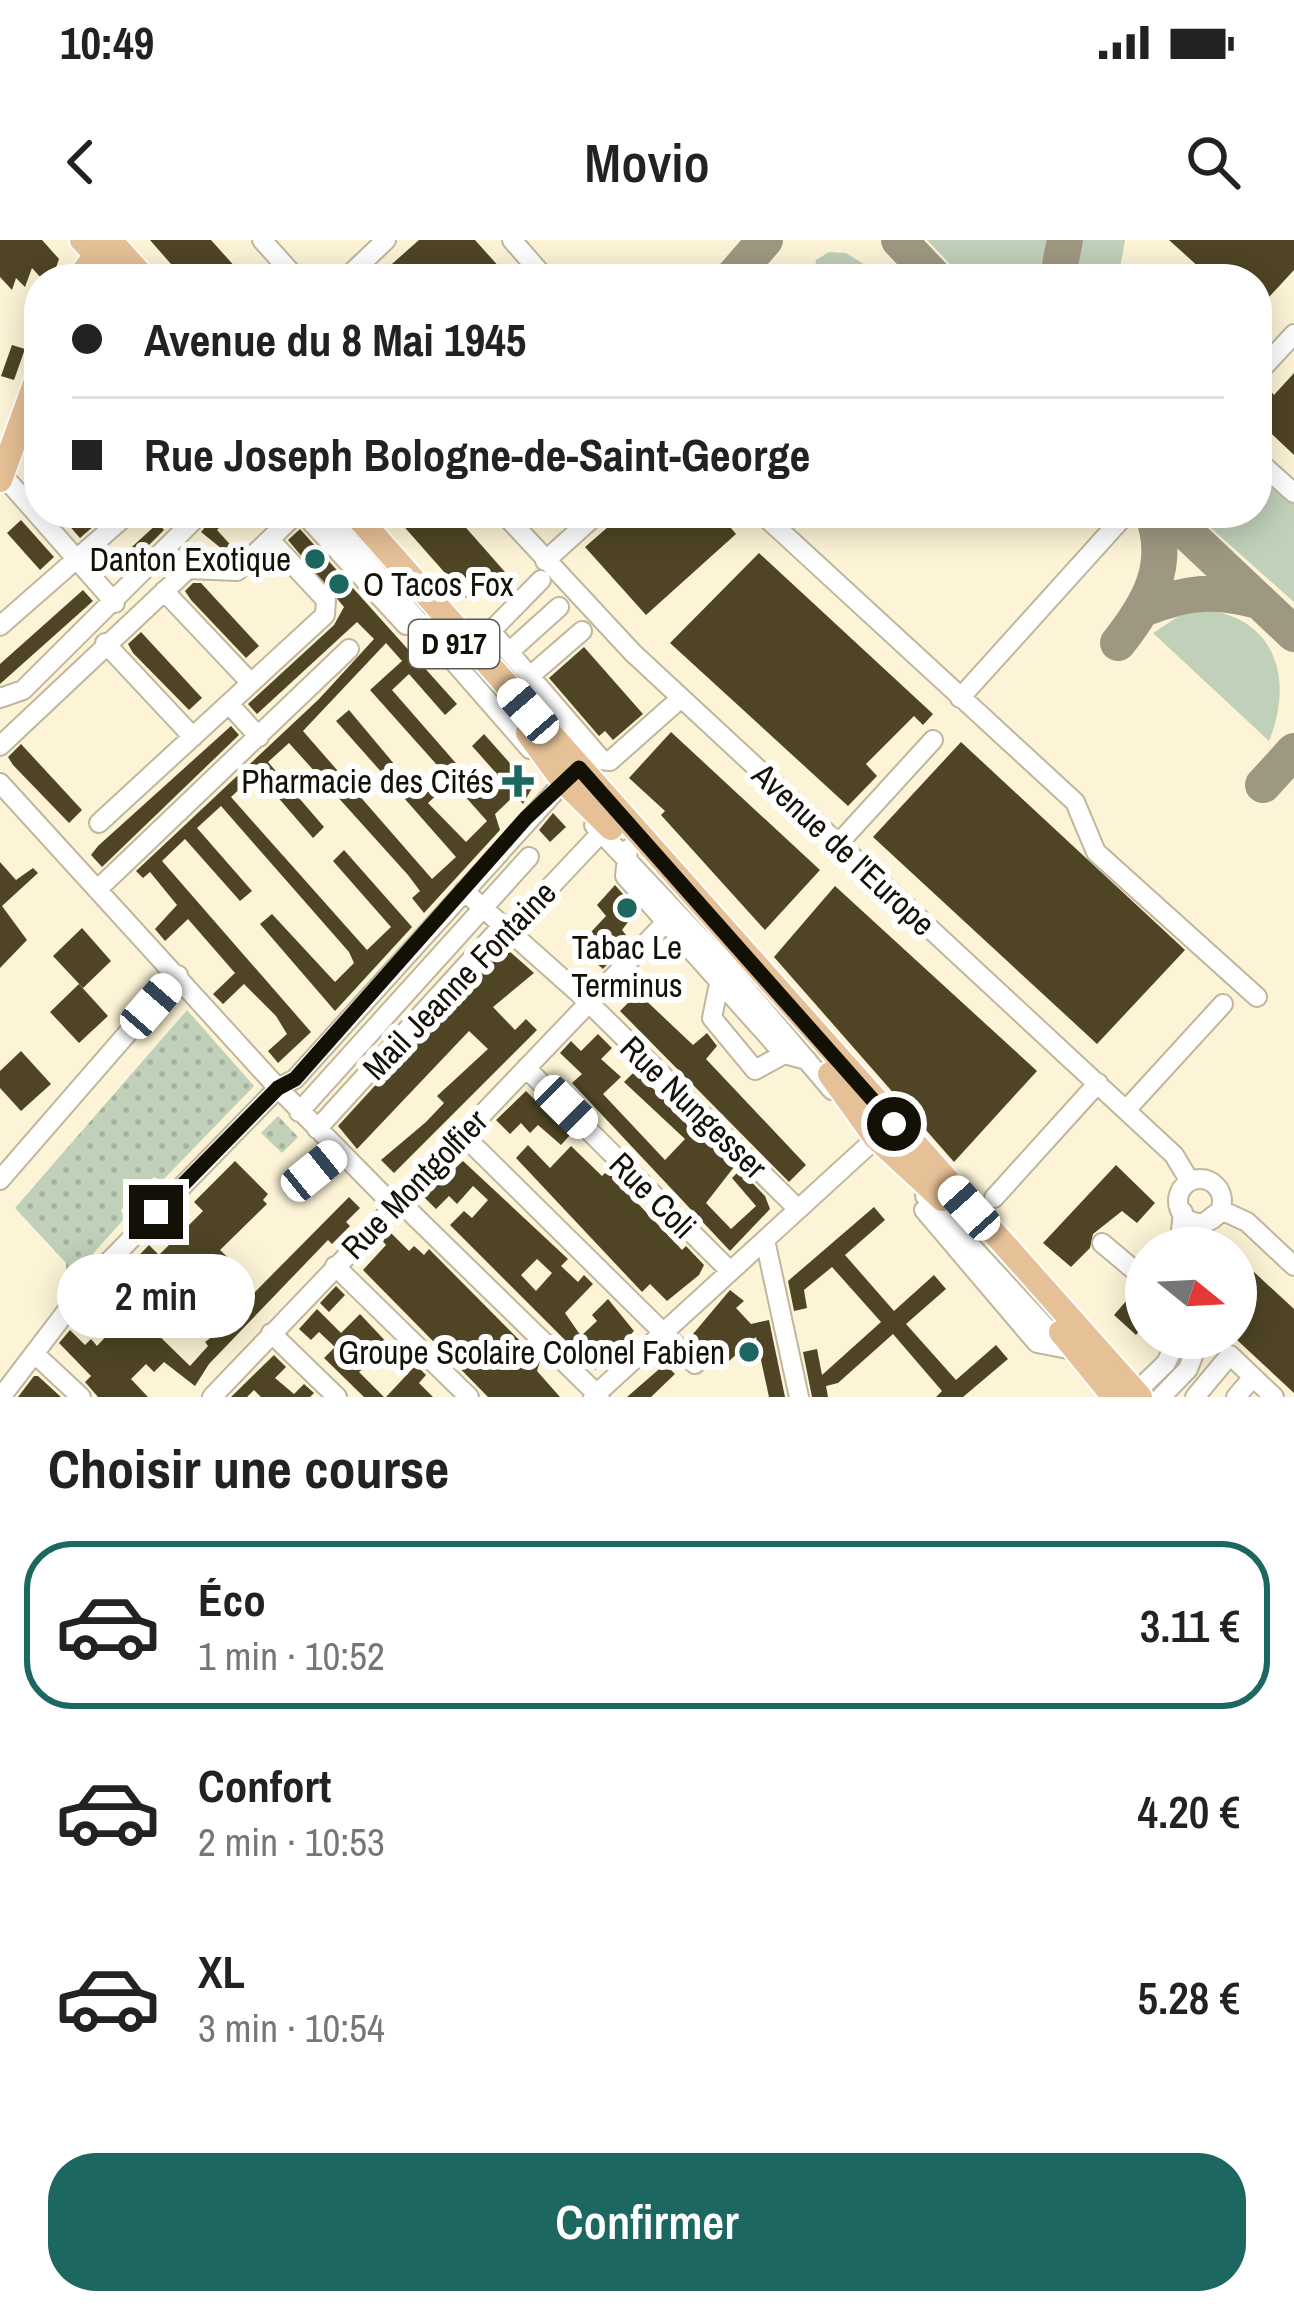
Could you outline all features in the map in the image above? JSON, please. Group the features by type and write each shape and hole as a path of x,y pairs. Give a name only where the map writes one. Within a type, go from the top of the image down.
{"main road":[{"path":"1,475 24,413"},
{"name":"D 917","path":"349,528 422,624 508,706 723,965 1131,1396"},
{"name":"D 917","path":"366,528 566,778 879,1135 923,1194 1071,1349 1131,1396"}],"street":[{"path":"125,240 145,264"},
{"path":"262,240 284,264"},
{"path":"361,264 386,240"},
{"path":"512,240 533,264"},
{"path":"1272,358 1294,334"},
{"path":"1,475 24,501"},
{"path":"48,528 115,603"},
{"path":"0,626 112,528"},
{"path":"0,698 23,690 187,528"},
{"path":"0,746 164,591 196,567 228,574 238,571 283,528"},
{"path":"316,528 422,624"},
{"path":"337,528 422,624"},
{"path":"379,528 857,1070 1131,1370 1131,1396"},
{"name":"Avenue de l'Europe","path":"513,528 543,571 1174,1155 1189,1180"},
{"path":"584,528 493,623 491,631 602,760 610,761 681,698"},
{"path":"777,528 1075,802 1096,852 1257,997"},
{"path":"960,698 1113,528"},
{"path":"99,823 328,610 326,600 270,540"},
{"path":"164,591 251,683"},
{"path":"509,652 559,608"},
{"path":"530,676 582,631"},
{"path":"105,643 193,737"},
{"path":"99,888 349,649"},
{"path":"229,704 259,737"},
{"path":"838,844 933,740"},
{"path":"566,778 602,832 628,851 625,876 667,921 723,965 784,1054 815,1063"},
{"name":"Mail Jeanne Fontaine","path":"1,1397 37,1356 39,1340 88,1283 286,1083 566,778"},
{"path":"0,783 178,975 286,1083 298,1112 596,1396 879,1135"},
{"name":"Mail Jeanne Fontaine","path":"317,1129 502,926 518,922 602,832"},
{"path":"298,1112 529,857"},
{"name":"Rue Nungesser","path":"464,891 590,1005 798,1209"},
{"name":"Rue Montgolfier","path":"212,1397 667,921"},
{"path":"723,965 712,1018 755,1070 784,1054"},
{"path":"0,1180 178,975"},
{"path":"1126,1111 1223,1004"},
{"name":"Rue Coli","path":"526,1068 730,1271"},
{"path":"994,1198 1097,1084"},
{"path":"462,1134 695,1364"},
{"path":"314,1171 339,1151"},
{"path":"1181,1227 1183,1212 1177,1197 1189,1180 1213,1185 1223,1197 1221,1210 1204,1227"},
{"path":"1221,1210 1247,1222 1294,1266"},
{"path":"1183,1212 1204,1223"},
{"path":"765,1240 799,1397"},
{"path":"1102,1243 1125,1262"},
{"path":"335,1266 469,1397"},
{"path":"272,1334 337,1397"},
{"path":"1195,1397 1230,1355 1274,1397"},
{"path":"37,1356 81,1397"},
{"path":"1131,1396 1168,1359"},
{"path":"1131,1396 1188,1369 1192,1359"},
{"path":"1236,1397 1253,1377"}],"green space":[{"path":"927,240 1048,240 1041,264 950,264"},
{"path":"1076,240 1125,240 1121,264 1073,264"},
{"path":"829,252 846,253 864,264 816,264"},
{"path":"1272,482 1294,502 1294,602 1211,528 1272,528"},
{"path":"1207,610 1249,626 1273,656 1280,696 1269,741 1153,633 1179,616"},
{"path":"187,1010 254,1086 162,1181 154,1177 121,1210 124,1219 66,1284 66,1263 15,1208"},
{"path":"278,1116 298,1137 282,1153 261,1133"}],"building":[{"path":"0,240 42,240 59,259 57,264 24,264 24,286 16,278 12,290 0,277"},
{"path":"150,240 211,240 233,264 171,264"},
{"path":"419,240 475,240 497,264 392,264"},
{"path":"1169,240 1294,240 1294,270 1272,294 1272,264 1195,264"},
{"path":"12,345 24,349 14,380 1,376"},
{"path":"1294,373 1294,455 1272,434 1274,395"},
{"path":"21,520 54,557 40,570 7,533"},
{"path":"71,528 92,528 80,538"},
{"path":"153,528 164,530 118,576 110,567"},
{"path":"219,528 237,552 232,557 201,532"},
{"path":"405,528 466,528 505,572 471,602 442,577 445,573"},
{"path":"607,528 731,528 736,534 646,615 585,547"},
{"path":"300,529 457,704 445,715 409,674 392,690 488,799 505,783 472,746 484,734 532,788 523,804 515,795 495,814 500,830 424,913 412,898 420,891 408,875 289,743 268,762 324,827 313,838 257,773 231,797 367,950 391,927 333,861 344,850 412,927 335,1011 260,924 272,914 335,982 354,963 349,952 221,806 197,828 252,891 240,901 185,839 162,861 311,1032 278,1063 268,1051 287,1034 276,1016 244,984 223,1004 213,994 235,973 188,919 165,941 155,929 177,905 150,872 143,878 136,871 319,699 374,639 357,622 257,714 248,704 334,625 344,607 288,540","holes":["386,643 402,661 370,690 487,821 466,842 428,803 443,789 439,784 422,796 415,788 404,798 456,857 432,879 303,731"]},
{"path":"759,553 933,714 923,725 914,716 866,764 877,776 848,806 670,643"},
{"path":"201,583 259,646 246,658 191,600 185,591"},
{"path":"83,590 93,601 0,684 0,664"},
{"path":"141,632 202,698 189,710 133,653 128,644"},
{"path":"584,647 643,714 613,740 605,731 599,736 549,678"},
{"path":"349,710 395,765 384,775 336,721"},
{"path":"231,726 239,735 102,867 91,855 98,846"},
{"path":"671,732 820,870 765,930 661,815 665,811 629,778"},
{"path":"961,742 1185,950 1097,1044 873,837"},
{"path":"21,744 82,810 69,823 8,757"},
{"path":"553,813 566,827 550,842 539,830"},
{"path":"0,862 16,880 33,868 38,873 2,906 27,940 0,968"},
{"path":"615,885 637,910 622,930 630,940 603,969 577,947 606,916 597,905"},
{"path":"835,886 1037,1071 954,1162 774,957"},
{"path":"82,928 111,961 83,988 53,956"},
{"path":"507,949 534,973 493,1007 515,1030 526,1019 537,1030 394,1173 381,1160 426,1122 444,1103 437,1096 488,1049 469,1031 357,1149 338,1126 499,950"},
{"path":"79,984 108,1016 79,1043 50,1012"},
{"path":"638,993 693,1045 707,1033 717,1046 706,1059 806,1165 789,1182 620,1011"},
{"path":"598,1034 612,1048 601,1059 621,1077 603,1094 665,1160 685,1139 624,1082 635,1071 734,1167 706,1203 731,1229 756,1206 732,1178 740,1170 765,1196 770,1209 730,1251 572,1083 582,1074 560,1053 571,1041 581,1051"},
{"path":"21,1051 51,1084 21,1111 0,1088 0,1071"},
{"path":"526,1091 570,1135 561,1145 538,1125 530,1133 521,1123 510,1134 496,1120"},
{"path":"528,1145 550,1168 571,1146 602,1176 607,1171 682,1250 686,1246 704,1265 699,1275 667,1301 650,1284 642,1292 516,1158"},
{"path":"235,1161 268,1194 263,1200 267,1204 220,1250 243,1272 221,1295 200,1274 150,1327 190,1366 208,1346 205,1342 231,1323 253,1294 349,1197 360,1208 346,1222 350,1226 332,1244 328,1240 209,1364 195,1386 164,1362 154,1372 146,1364 131,1379 148,1397 98,1397 85,1382 91,1376 59,1343 70,1330 85,1345 91,1339 97,1346 113,1329 90,1306 149,1245 159,1255 203,1211 194,1202"},
{"path":"463,1161 568,1259 561,1266 578,1282 584,1275 593,1284 565,1313 581,1336 597,1321 592,1315 608,1299 634,1331 595,1370 450,1225 464,1211 472,1218 488,1200 473,1186 457,1204 449,1196 436,1209 424,1197","holes":["537,1259 552,1273 536,1291 521,1275"]},
{"path":"1116,1165 1155,1203 1137,1223 1122,1211 1093,1234 1090,1248 1071,1267 1043,1243"},
{"path":"874,1207 885,1220 845,1255 894,1311 934,1275 946,1289 906,1324 956,1380 996,1345 1008,1359 963,1397 936,1397 942,1391 893,1334 838,1383 826,1386 828,1397 812,1397 803,1352 817,1349 822,1375 881,1322 832,1267 804,1290 807,1308 794,1311 788,1281"},
{"path":"389,1231 409,1251 414,1246 424,1255 429,1249 540,1361 537,1371 560,1397 488,1397 363,1270 386,1245 381,1239"},
{"path":"1257,1275 1294,1309 1294,1393 1257,1359"},
{"path":"336,1286 345,1295 329,1312 320,1303"},
{"path":"730,1290 744,1301 736,1308 751,1324 769,1320 785,1397 769,1397 756,1337 729,1361 709,1340 703,1345 693,1334"},
{"path":"1125,1302 1125,1325 1114,1315"},
{"path":"317,1309 341,1333 360,1314 391,1347 359,1372 384,1397 364,1397 324,1358 335,1347 319,1332 311,1340 299,1329"},
{"path":"274,1355 286,1367 275,1378 294,1394 304,1384 314,1393 310,1397 261,1397 254,1390 247,1397 231,1397"},
{"path":"665,1364 675,1374 651,1397 627,1397"},
{"path":"416,1365 426,1375 419,1383 433,1397 386,1397"},
{"path":"38,1376 61,1397 18,1397"}],"taxiway":[{"path":"744,264 765,240"},
{"path":"899,240 922,264"},
{"path":"1060,264 1065,240"},
{"path":"1118,643 1154,582 1157,528"},
{"path":"1182,528 1294,634"},
{"path":"1146,608 1201,594 1258,601"},
{"path":"1263,785 1294,751"}],"place":[{"name":"Danton Exotique","path":"315,559"},
{"name":"O Tacos Fox","path":"339,584"},
{"name":"Pharmacie des Cités","path":"518,781"},
{"name":"Tabac Le Terminus","path":"627,908"},
{"name":"Groupe Scolaire Colonel Fabien","path":"749,1352"}],"route":[{"path":"156,1212 278,1088 295,1079 526,818 579,768 894,1124"}]}
